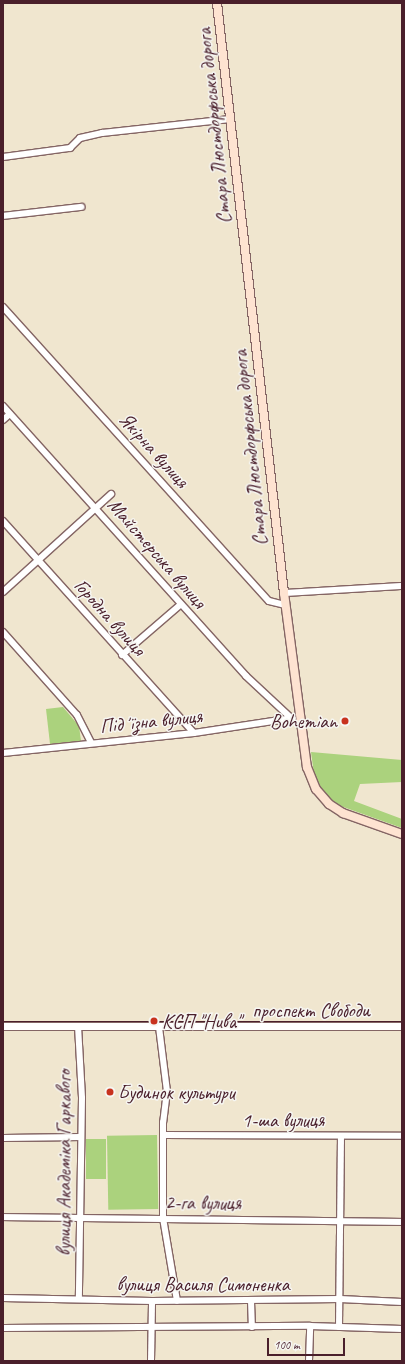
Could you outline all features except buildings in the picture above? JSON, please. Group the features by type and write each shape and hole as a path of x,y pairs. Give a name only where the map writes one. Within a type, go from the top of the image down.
{"main road":[{"name":"Стара Люстдорфська дорога","path":"217,3 285,605 307,767 312,782 324,799 343,813 402,834"}],"street":[{"path":"3,157 70,148 80,138 102,133 230,119"},
{"path":"3,216 81,206"},
{"name":"Якірна вулиця","path":"3,307 269,601 285,605"},
{"name":"Майстерська вулиця","path":"3,406 95,507 180,605 246,676 291,718"},
{"path":"3,420 10,414"},
{"path":"3,592 39,561 95,507 111,494"},
{"name":"Городна вулиця","path":"3,521 122,655 194,733"},
{"path":"284,593 402,586"},
{"path":"122,655 180,605"},
{"path":"3,632 77,715 92,743"},
{"name":"Підʼїзна вулиця","path":"3,753 194,733 291,718 301,720"},
{"name":"проспект Свободи","path":"3,1026 402,1026"},
{"name":"вулиця Академіка Гаркавого","path":"78,1026 82,1098 79,1299"},
{"path":"159,1027 166,1084 163,1135 164,1218 177,1301"},
{"name":"1-ша вулиця","path":"163,1135 402,1136"},
{"path":"339,1327 341,1136"},
{"path":"3,1138 81,1137"},
{"name":"2-га вулиця","path":"3,1217 80,1216 402,1222"},
{"name":"вулиця Василя Симоненка","path":"3,1298 152,1301 340,1299 402,1302"},
{"path":"151,1361 152,1301"},
{"path":"251,1301 252,1326"},
{"path":"309,1361 310,1326"},
{"path":"3,1328 310,1326 402,1329"}],"green space":[{"path":"63,707 79,726 81,741 50,744 46,709"},
{"path":"311,752 402,760 402,782 360,784 354,801 402,819 402,828 335,804 323,793 314,774"},
{"path":"157,1135 158,1209 108,1210 107,1136"},
{"path":"86,1139 106,1139 106,1179 86,1179"}],"tram line":[{"path":"3,1021 402,1021"}],"place":[{"name":"Bohemian","path":"345,721"},
{"name":"КСП \"Нива\"","path":"154,1021"},
{"name":"Будинок культури","path":"110,1092"}]}
